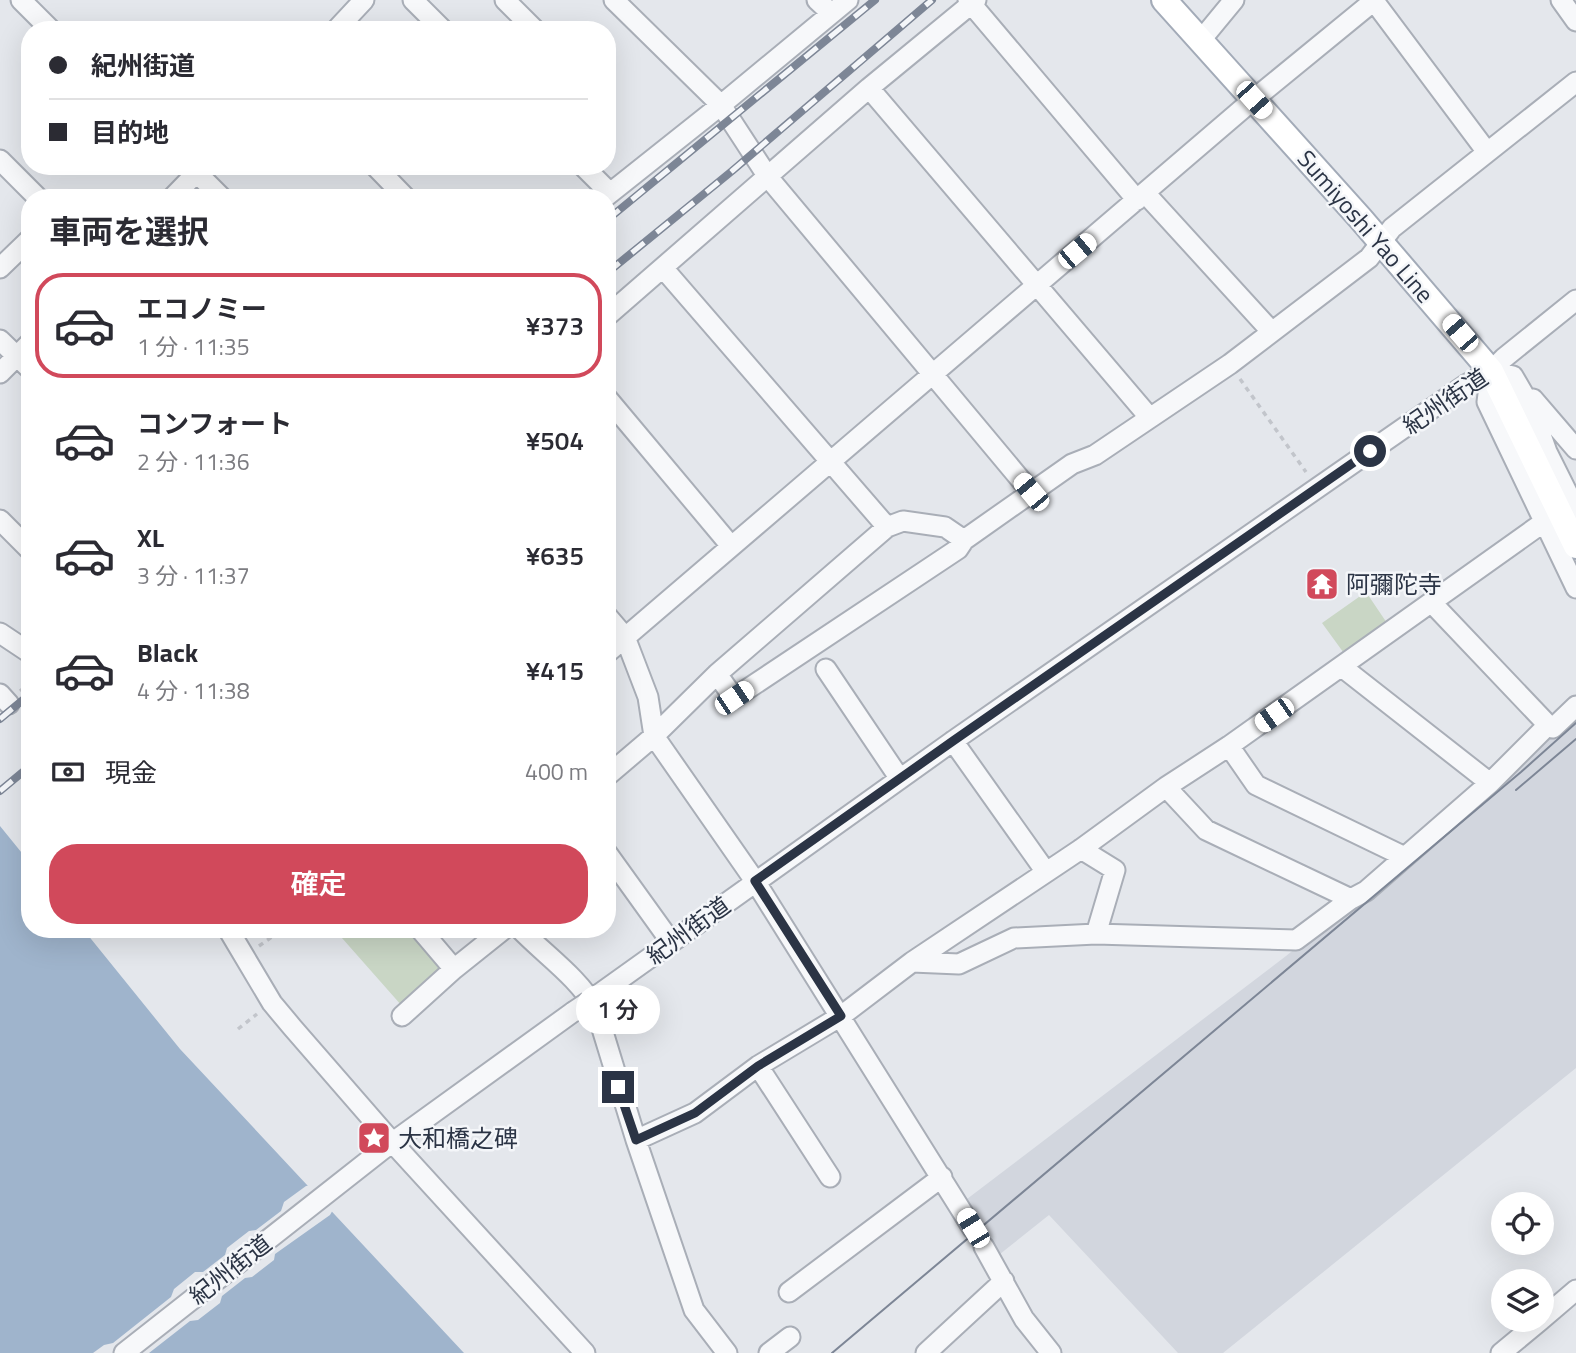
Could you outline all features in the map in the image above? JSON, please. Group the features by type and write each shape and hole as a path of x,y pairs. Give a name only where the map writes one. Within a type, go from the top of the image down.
{"main road":[{"name":"Sumiyoshi Yao Line","path":"1164,0 1381,242 1503,368 1576,546"}],"street":[{"path":"21,0 42,21"},
{"path":"344,21 364,0"},
{"path":"413,0 434,21"},
{"path":"505,0 526,21"},
{"path":"614,0 721,105 768,177 1031,492"},
{"path":"615,189 721,105 824,7 848,0"},
{"path":"1201,40 1234,0"},
{"path":"1561,0 1576,20"},
{"path":"616,645 829,461 1374,1 1487,152"},
{"path":"616,308 972,2 1141,197 1271,331"},
{"path":"717,674 734,698 958,549 964,540 1072,464 1095,455 1230,364 1369,258 1392,228 1576,82"},
{"path":"869,88 1150,418"},
{"path":"3,170 27,189"},
{"path":"179,189 191,175"},
{"path":"201,175 214,189"},
{"path":"384,175 397,189"},
{"path":"590,175 602,189"},
{"path":"0,268 21,248"},
{"path":"663,268 887,527"},
{"name":"紀州街道","path":"124,1353 387,1146 953,741 1467,384 1503,368 1576,300"},
{"path":"0,340 21,353"},
{"path":"0,373 21,359"},
{"path":"1503,368 1572,440 1547,453"},
{"path":"1503,368 1531,407 1547,453 1575,502"},
{"path":"1503,368 1487,402 1576,588"},
{"path":"616,409 731,546"},
{"path":"0,520 21,541"},
{"path":"616,768 654,736 717,674 887,527 903,521 945,527 964,540"},
{"path":"636,1140 695,1113 758,1066 841,1016 912,962 1229,746 1544,522"},
{"path":"1432,603 1548,725 1553,728 1576,706"},
{"path":"616,626 625,637 648,697 654,736 755,881 973,1228"},
{"path":"0,633 21,647"},
{"path":"1342,667 1490,783"},
{"path":"826,669 900,779"},
{"path":"912,962 959,964 1014,938 1096,934 1296,940 1366,891 1490,783 1548,725"},
{"path":"953,741 1046,872"},
{"path":"1229,746 1256,785 1405,857"},
{"path":"1166,787 1206,830 1351,899"},
{"path":"1081,849 1115,870 1096,934"},
{"path":"616,866 671,942"},
{"path":"233,938 272,1003 387,1146 585,1353"},
{"path":"428,938 454,969"},
{"path":"401,1016 493,938"},
{"path":"530,938 545,951 603,1031 636,1140 694,1310 727,1353"},
{"path":"758,1066 830,1177"},
{"path":"789,1292 942,1177"},
{"path":"984,1247 1024,1319 1051,1353"},
{"path":"926,1353 1004,1281"},
{"path":"1554,1310 1574,1296"},
{"path":"1501,1353 1526,1332"},
{"path":"769,1353 790,1337"}],"path":[{"path":"1230,364 1318,488"},
{"path":"257,948 271,938"},
{"path":"238,1029 261,1010"}],"shaded area":[{"path":"1576,713 1576,1068 1223,1353 1178,1353 1049,1215 1000,1254 967,1199 1286,956 1490,792"}],"green space":[{"path":"1366,592 1389,626 1346,656 1322,623"},
{"path":"342,938 421,938 442,963 441,971 402,1006"}],"water":[{"path":"0,826 21,852 21,938 90,938 180,1049 464,1353 0,1353"}],"pier":[{"path":"312,1185 334,1208 330,1215 275,1254 274,1260 252,1277 245,1278 222,1296 220,1303 198,1320 190,1321 149,1353 93,1353 104,1345 113,1343 171,1297 174,1289 195,1272 203,1272 225,1255 227,1248 281,1211 284,1202 306,1186"}],"tram line":[{"path":"832,1353 1576,723"},
{"path":"1516,790 1576,739"}],"railway":[{"path":"616,213 875,0"},
{"path":"616,266 732,171 932,0"},
{"path":"0,719 21,702"},
{"path":"0,791 21,774"}],"place":[{"name":"阿彌陀寺","path":"1322,584"},
{"name":"大和橋之碑","path":"374,1138"}],"route":[{"path":"618,1087 636,1140 695,1113 758,1066 841,1016 755,881 1370,451"}]}
